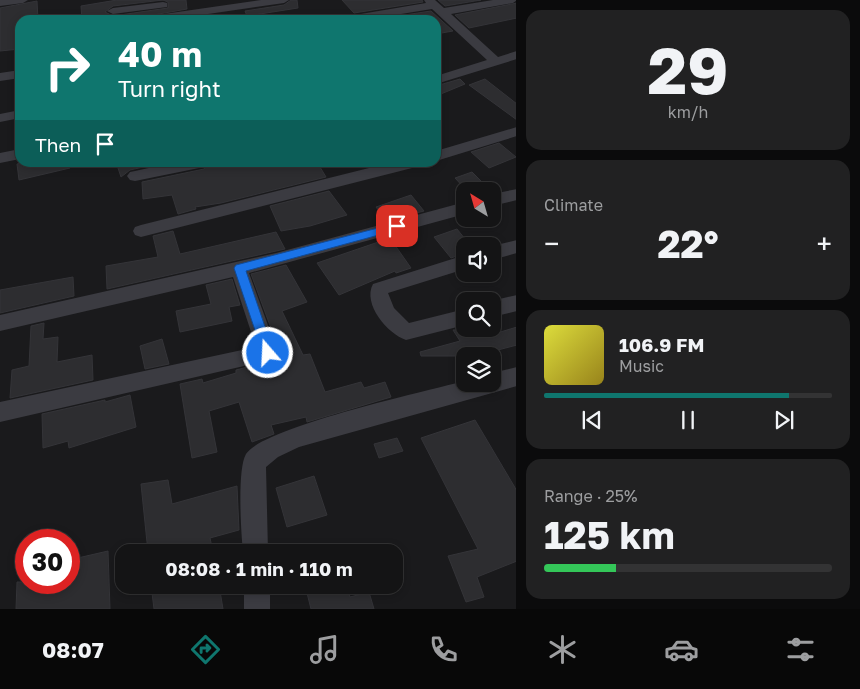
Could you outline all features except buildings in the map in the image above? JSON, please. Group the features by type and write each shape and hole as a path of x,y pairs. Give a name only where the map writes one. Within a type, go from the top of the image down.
{"street":[{"path":"0,3 23,0"},
{"path":"113,11 201,0"},
{"path":"178,15 284,0"},
{"path":"376,15 435,6 513,0"},
{"path":"435,6 495,61"},
{"path":"441,78 516,55"},
{"path":"0,77 15,75"},
{"path":"0,118 15,115"},
{"path":"441,154 516,131"},
{"path":"0,158 15,155"},
{"path":"135,176 179,167"},
{"path":"141,231 367,169 381,167"},
{"path":"501,198 516,194"},
{"path":"0,323 239,268 456,210"},
{"path":"501,250 516,246"},
{"path":"456,265 387,286 379,290 378,298 397,327 406,332 456,319"},
{"path":"0,412 268,353 239,268"},
{"path":"501,306 516,302"},
{"path":"501,380 516,376"},
{"path":"255,544 253,479 255,461 270,449 297,438 459,392"},
{"path":"256,594 257,609"}],"route":[{"path":"268,353 239,268 276,260 397,226"}]}
